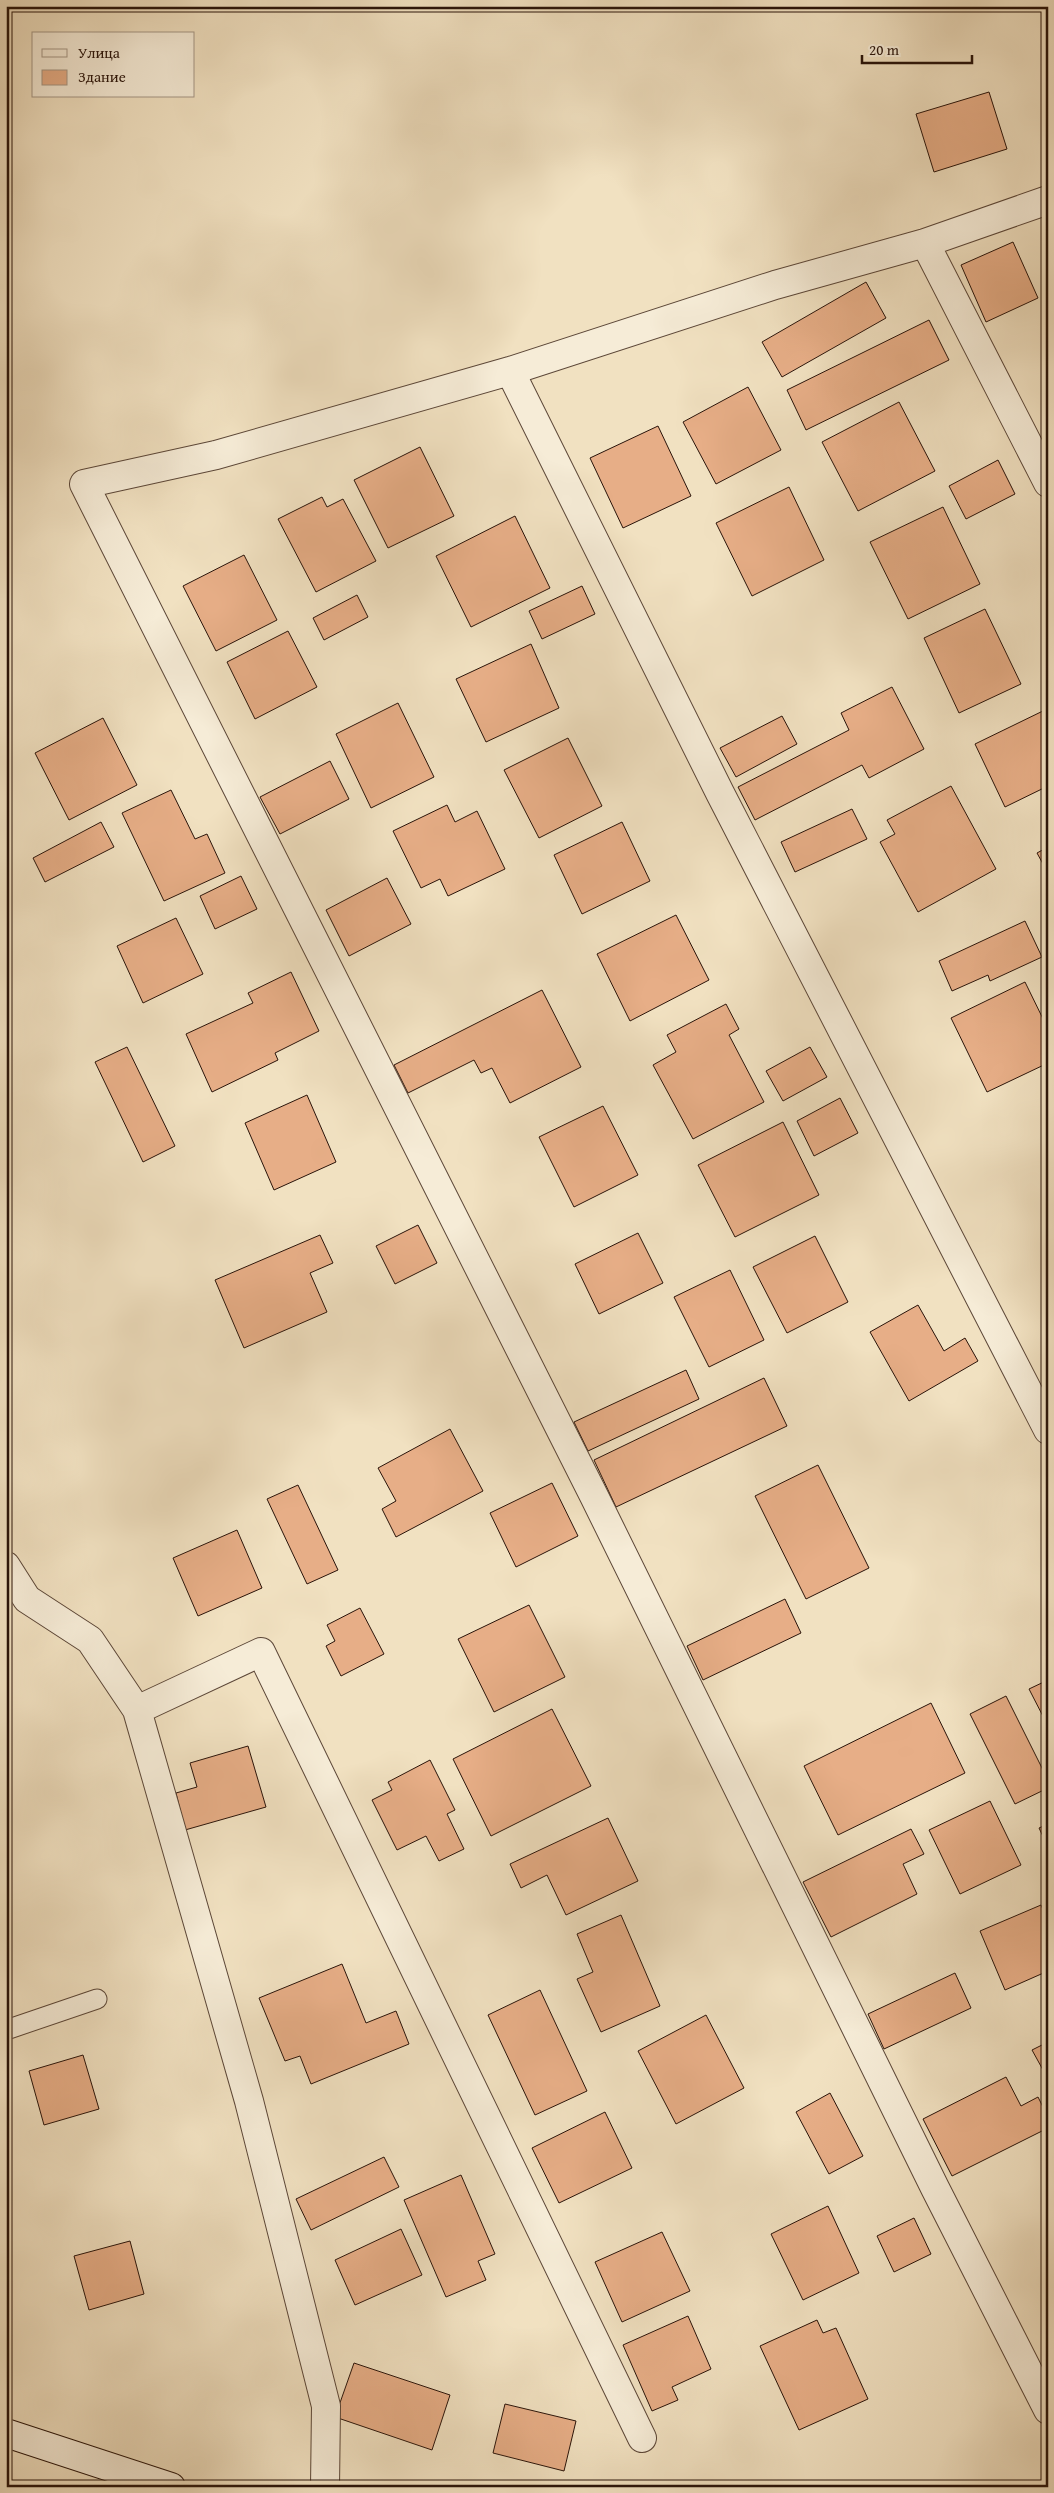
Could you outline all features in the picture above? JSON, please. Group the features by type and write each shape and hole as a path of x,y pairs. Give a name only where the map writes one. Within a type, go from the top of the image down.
{"street":[{"path":"1048,200 925,243 775,286 510,371 216,455 84,484 594,1496 935,2188 1048,2410"},
{"path":"925,243 1048,484"},
{"path":"510,371 720,793 1048,1430"},
{"path":"10,1581 27,1599 90,1640 137,1710 249,2101 326,2406 325,2487"},
{"path":"137,1710 261,1652 642,2438"},
{"path":"6,2433 172,2487"}],"lane":[{"path":"6,2030 97,1999"}],"building":[{"path":"989,92 1007,149 934,172 916,114"},
{"path":"1013,242 1038,298 986,322 961,265"},
{"path":"866,282 886,318 782,377 762,342"},
{"path":"929,320 949,360 806,430 787,390"},
{"path":"748,387 781,450 716,484 683,422"},
{"path":"899,402 935,471 858,511 822,442"},
{"path":"658,426 691,496 623,528 590,458"},
{"path":"420,447 454,516 388,548 354,480"},
{"path":"998,460 1015,494 966,519 949,486"},
{"path":"789,487 824,560 752,596 716,523"},
{"path":"322,497 327,507 343,499 376,561 316,592 278,519"},
{"path":"943,507 980,584 908,619 870,542"},
{"path":"515,516 550,588 471,627 436,556"},
{"path":"244,555 277,620 216,651 183,586"},
{"path":"582,586 595,614 542,639 529,611"},
{"path":"357,595 368,617 324,640 313,618"},
{"path":"985,609 1021,684 959,713 924,638"},
{"path":"288,631 317,687 255,719 227,662"},
{"path":"531,644 559,708 486,742 456,679"},
{"path":"892,687 924,749 869,778 862,765 755,820 738,787 849,730 841,713"},
{"path":"398,703 434,777 371,808 336,734"},
{"path":"1047,709 1048,786 1005,807 975,744"},
{"path":"782,716 797,744 736,777 720,748"},
{"path":"103,718 137,785 69,820 35,753"},
{"path":"568,738 602,806 539,838 504,770"},
{"path":"330,761 349,799 280,834 260,797"},
{"path":"951,786 996,869 918,912 880,842 895,834 887,820"},
{"path":"171,790 195,839 207,834 225,873 164,901 122,813"},
{"path":"447,805 455,822 477,811 505,869 448,896 440,879 421,888 393,831"},
{"path":"852,809 867,839 795,872 781,842"},
{"path":"101,822 114,847 45,882 33,858"},
{"path":"622,822 650,881 582,914 554,855"},
{"path":"1048,847 1048,873 1037,853"},
{"path":"241,876 257,909 215,929 200,896"},
{"path":"387,878 411,924 349,956 326,910"},
{"path":"676,915 709,980 630,1021 597,954"},
{"path":"176,918 203,974 143,1003 117,946"},
{"path":"1025,921 1042,957 990,981 988,975 952,991 939,961"},
{"path":"291,972 319,1031 275,1053 278,1060 212,1092 186,1034 253,1003 248,993"},
{"path":"1025,982 1048,1029 1048,1063 987,1092 951,1018"},
{"path":"542,990 581,1067 510,1103 492,1068 481,1073 474,1060 408,1093 394,1065"},
{"path":"726,1004 739,1029 729,1035 764,1102 693,1139 653,1065 676,1052 667,1035"},
{"path":"127,1047 175,1146 143,1162 95,1062"},
{"path":"810,1047 827,1077 783,1101 766,1071"},
{"path":"307,1095 336,1162 274,1190 245,1123"},
{"path":"840,1098 858,1133 814,1156 797,1121"},
{"path":"603,1106 638,1175 574,1207 539,1137"},
{"path":"783,1122 819,1195 735,1237 698,1165"},
{"path":"418,1225 437,1263 395,1284 376,1246"},
{"path":"638,1233 663,1283 599,1314 575,1264"},
{"path":"320,1235 333,1263 310,1273 327,1312 244,1348 215,1280"},
{"path":"815,1236 848,1302 787,1333 753,1267"},
{"path":"730,1270 764,1340 709,1367 674,1297"},
{"path":"918,1305 944,1351 965,1338 978,1361 909,1401 870,1332"},
{"path":"686,1370 699,1399 588,1451 574,1422"},
{"path":"764,1378 787,1426 616,1507 594,1460"},
{"path":"450,1429 483,1491 396,1537 382,1509 396,1501 378,1468"},
{"path":"818,1465 869,1568 806,1599 755,1496"},
{"path":"552,1483 578,1536 516,1567 490,1513"},
{"path":"298,1485 338,1570 307,1584 267,1499"},
{"path":"237,1530 262,1588 198,1616 173,1558"},
{"path":"785,1599 801,1633 703,1680 687,1646"},
{"path":"529,1605 565,1677 494,1712 458,1639"},
{"path":"360,1608 384,1654 341,1676 326,1646 335,1641 327,1625"},
{"path":"1048,1680 1048,1726 1029,1689"},
{"path":"1006,1696 1048,1780 1048,1788 1015,1804 970,1714"},
{"path":"931,1703 965,1773 838,1835 804,1766"},
{"path":"552,1709 591,1786 491,1836 453,1759"},
{"path":"248,1746 266,1807 185,1830 176,1793 197,1787 190,1763"},
{"path":"430,1760 455,1810 447,1814 464,1849 439,1861 426,1836 397,1850 372,1800 392,1790 388,1782"},
{"path":"990,1801 1021,1865 960,1894 929,1830"},
{"path":"608,1818 638,1881 566,1915 547,1875 521,1888 510,1864"},
{"path":"1048,1824 1048,1847 1039,1828"},
{"path":"911,1829 924,1854 903,1864 917,1894 831,1937 803,1882"},
{"path":"1041,1905 1048,1921 1048,1971 1005,1990 980,1931"},
{"path":"621,1915 660,2006 601,2032 577,1979 593,1972 577,1934"},
{"path":"342,1964 366,2023 396,2011 409,2044 311,2084 300,2056 285,2061 259,1998"},
{"path":"955,1973 971,2008 884,2049 868,2014"},
{"path":"540,1990 587,2091 535,2115 488,2015"},
{"path":"706,2015 744,2088 676,2124 638,2051"},
{"path":"1048,2042 1048,2079 1032,2050"},
{"path":"83,2055 99,2109 44,2125 29,2071"},
{"path":"1006,2077 1021,2106 1038,2097 1048,2117 1048,2128 952,2176 923,2119"},
{"path":"830,2093 863,2156 829,2174 796,2112"},
{"path":"605,2112 632,2168 559,2203 532,2148"},
{"path":"384,2157 399,2187 311,2230 296,2199"},
{"path":"461,2175 495,2254 478,2261 486,2280 446,2297 404,2200"},
{"path":"828,2206 859,2273 803,2300 771,2234"},
{"path":"914,2218 931,2254 894,2272 877,2236"},
{"path":"401,2229 422,2275 355,2305 335,2260"},
{"path":"662,2232 690,2291 622,2322 595,2262"},
{"path":"130,2241 144,2294 89,2310 74,2256"},
{"path":"688,2316 711,2369 672,2387 678,2400 652,2411 623,2345"},
{"path":"817,2320 823,2333 836,2328 868,2399 799,2430 760,2346"},
{"path":"354,2363 450,2395 432,2450 335,2417"},
{"path":"505,2404 576,2421 564,2471 493,2453"}]}
